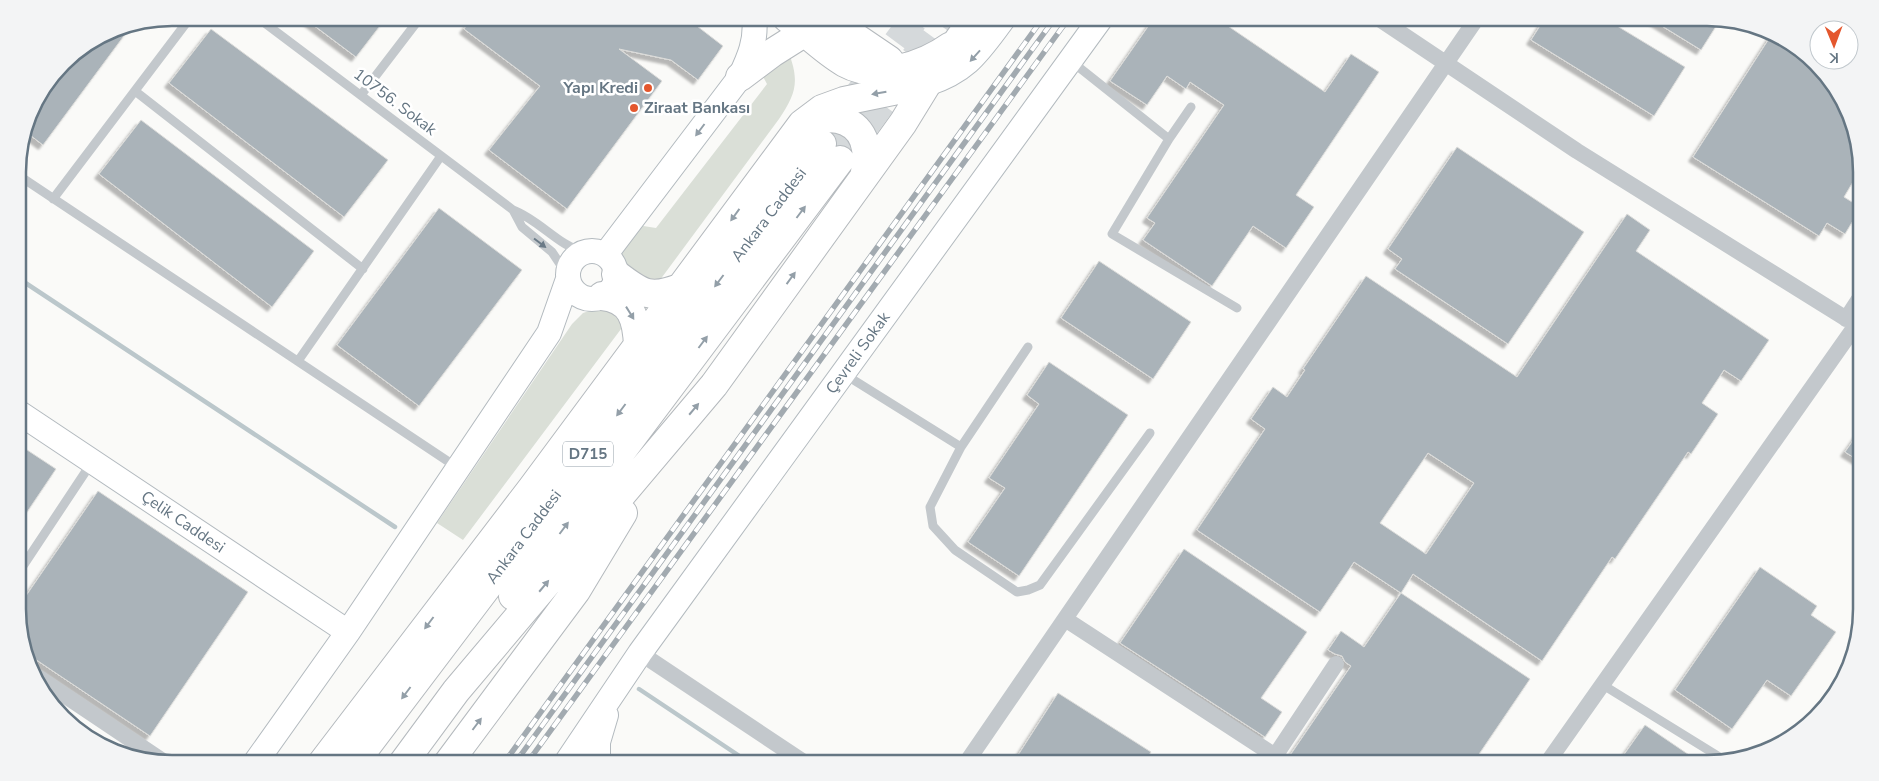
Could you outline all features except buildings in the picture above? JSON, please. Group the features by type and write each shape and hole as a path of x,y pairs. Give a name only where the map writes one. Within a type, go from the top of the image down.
{"highway":[{"path":"740,77 808,26"},
{"path":"825,26 885,57 910,80"},
{"path":"329,755 532,488 802,124 822,110 910,80 955,44 968,26"},
{"path":"410,755 456,691 714,385 903,123 910,80"},
{"path":"794,136 812,122 826,118 840,118 851,124 862,136 866,147 867,161 864,177"},
{"name":"Ankara Caddesi","path":"361,755 425,668 831,152 395,755"},
{"path":"599,275 654,295 682,287"},
{"path":"599,275 618,300 631,312 636,326 638,346"},
{"path":"455,755 576,591 666,441"},
{"path":"425,668 532,488"}],"street":[{"path":"261,755 348,632 549,333 599,275 740,77 752,50 755,26"},
{"path":"910,80 950,75 969,63 998,26"},
{"name":"Çevreli Sokak","path":"616,688 1094,26"},
{"path":"1390,26 1578,150 1853,323"},
{"path":"972,754 1230,376 1472,26"},
{"path":"549,333 572,261 599,275"},
{"path":"568,277 571,286 578,294 599,275"},
{"path":"1553,754 1853,325"},
{"name":"Çelik Caddesi","path":"26,418 348,632"},
{"path":"1065,620 1272,754"},
{"path":"640,653 792,755"},
{"path":"1284,754 1336,664"},
{"path":"47,683 150,753"},
{"path":"572,755 616,688"},
{"path":"597,755 600,732 616,688"}],"lane":[{"path":"54,199 184,26"},
{"name":"10756. Sokak","path":"269,26 513,210 537,222 570,247 599,275"},
{"path":"361,95 414,26"},
{"path":"1069,59 1169,139"},
{"path":"135,91 363,269"},
{"path":"1191,107 1169,139 1112,234 1238,308"},
{"path":"298,362 441,156"},
{"path":"27,182 459,468"},
{"name":"10756. Sokak","path":"513,210 522,227 552,252 568,277"},
{"path":"1028,347 960,447 930,507 933,526 954,550 1017,592 1040,585 1150,433"},
{"path":"843,374 960,447"},
{"path":"26,561 92,461"},
{"path":"1603,685 1715,754"}],"shaded area":[{"path":"788,51 794,71 794,87 789,102 779,119 657,284 632,274 615,250 637,225 656,228 767,84 759,69"},
{"path":"598,308 613,313 624,325 463,540 437,523 572,324 583,313"}],"waterway":[{"path":"27,284 395,527"},
{"path":"639,689 737,755"}],"tunnel":[{"path":"822,144 909,26"},
{"path":"840,160 938,26"}],"railway":[{"path":"510,755 1037,26"},
{"path":"521,755 1049,26"},
{"path":"533,755 1063,26"}],"place":[{"name":"Yapı Kredi","path":"648,88"},
{"name":"Ziraat Bankası","path":"634,108"}]}
